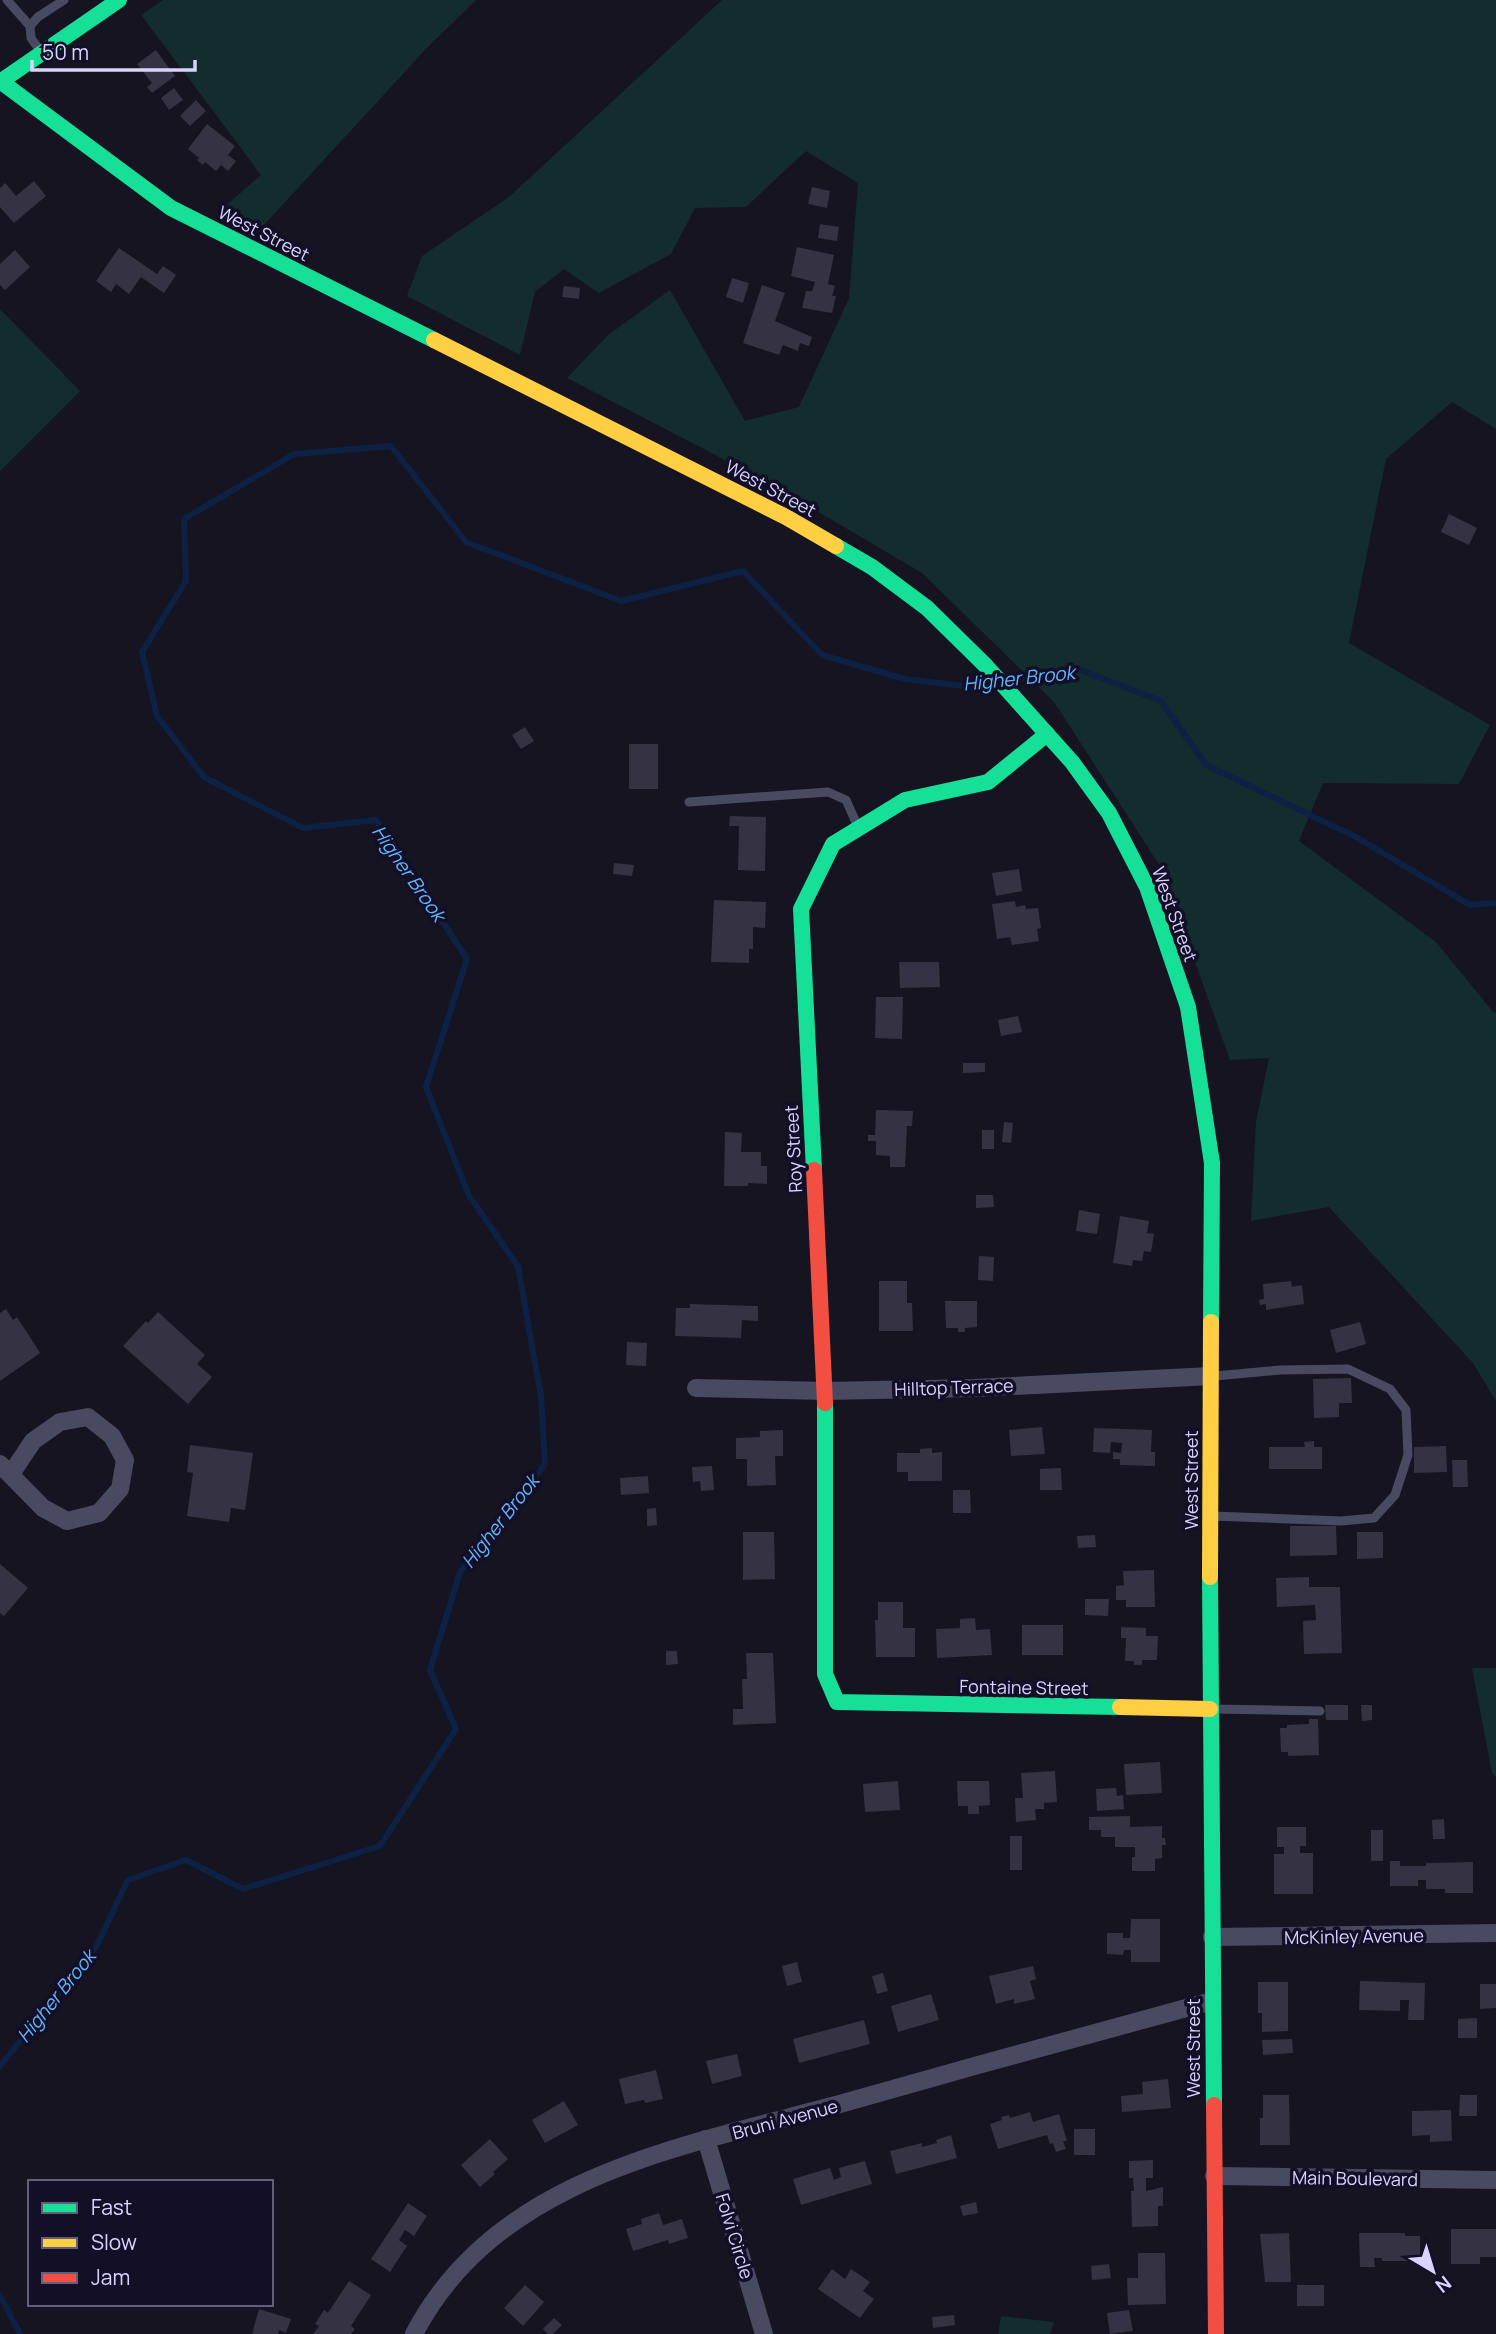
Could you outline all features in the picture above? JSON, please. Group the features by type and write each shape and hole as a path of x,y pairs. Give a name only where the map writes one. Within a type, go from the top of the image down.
{"main road":[{"path":"0,82 97,10 119,0"},
{"name":"West Street","path":"0,82 171,208 786,517 872,567 928,608 986,666 1072,762 1109,813 1147,887 1188,1007 1212,1163 1210,1709 1216,2334"},
{"name":"Roy Street","path":"837,1702 825,1674 825,1391 801,909 833,844 905,800 988,782 1047,734"},
{"name":"Fontaine Street","path":"837,1702 1210,1709"}],"street":[{"name":"Hilltop Terrace","path":"696,1388 825,1391 974,1388 1211,1376"},
{"path":"88,1417 112,1436 125,1460 120,1489 99,1513 67,1521 43,1508 6,1469 33,1441 60,1422 88,1417"},
{"name":"McKinley Avenue","path":"1212,1937 1496,1933"},
{"name":"Bruni Avenue","path":"414,2334 443,2289 475,2254 509,2225 553,2198 603,2175 656,2153 1212,2001"},
{"name":"Folvi Circle","path":"706,2139 764,2334"},
{"name":"Main Boulevard","path":"1214,2176 1496,2180"}],"lane":[{"path":"7,0 30,26 31,38 42,53"},
{"path":"30,26 38,17 64,0"},
{"path":"689,802 828,792 846,800 859,828"},
{"path":"1210,1516 1342,1521 1374,1518 1395,1495 1408,1455 1406,1410 1390,1389 1348,1369 1280,1370 1211,1376"},
{"path":"1210,1709 1320,1711"}],"green space":[{"path":"163,0 476,0 425,50 263,226 222,209 261,175 141,15"},
{"path":"722,0 1496,0 1496,429 1452,402 1386,459 1349,643 1490,725 1459,784 1323,783 1299,841 1436,942 1494,1013 1496,1012 1496,1401 1473,1363 1329,1207 1251,1221 1256,1122 1269,1058 1230,1060 1162,869 1054,702 922,573 771,484 567,378 608,335 670,290 745,421 799,407 849,298 858,183 806,151 746,207 695,208 671,254 599,293 564,269 535,292 520,355 407,296 422,256 509,197"},
{"path":"0,309 80,391 0,471"},
{"path":"1472,1668 1496,1668 1496,1777 1492,1773"},
{"path":"1001,2316 1054,2322 1050,2334 998,2334"}],"building":[{"path":"156,50 175,76 152,93 147,87 152,83 137,64"},
{"path":"174,88 183,100 169,110 161,98"},
{"path":"196,100 206,111 190,126 180,116"},
{"path":"207,124 235,146 228,155 236,161 228,171 221,165 216,171 205,162 203,165 188,149"},
{"path":"34,181 46,196 14,223 0,207 0,188 5,183 16,196"},
{"path":"812,187 830,191 827,208 808,204"},
{"path":"820,224 839,227 837,241 818,238"},
{"path":"797,247 834,255 828,284 835,286 832,313 802,308 806,291 812,291 815,282 791,276"},
{"path":"119,248 157,274 163,266 176,275 164,293 141,277 129,294 116,284 111,292 96,281"},
{"path":"15,250 30,267 5,290 0,285 0,264"},
{"path":"732,278 749,283 743,303 726,297"},
{"path":"762,285 785,293 775,321 812,337 809,346 800,343 798,351 783,345 779,355 743,343"},
{"path":"564,286 580,288 579,299 562,297"},
{"path":"1449,514 1477,528 1469,545 1441,532"},
{"path":"525,727 534,741 521,749 512,735"},
{"path":"629,744 658,744 658,789 629,789"},
{"path":"730,816 766,817 765,871 738,870 739,826 729,826"},
{"path":"614,863 634,865 632,876 613,874"},
{"path":"1019,869 1022,891 996,896 992,873"},
{"path":"714,900 766,902 765,928 753,927 753,949 749,949 749,963 711,962"},
{"path":"1015,901 1016,907 1025,905 1026,909 1038,908 1041,928 1037,929 1039,941 1012,945 1010,937 997,939 992,904"},
{"path":"899,962 939,962 940,987 900,988"},
{"path":"876,997 903,997 902,1039 875,1038"},
{"path":"1018,1016 1022,1032 1001,1036 998,1020"},
{"path":"963,1063 985,1063 985,1072 963,1073"},
{"path":"876,1110 913,1111 912,1126 907,1126 905,1167 890,1167 890,1156 876,1155 876,1141 868,1141 868,1135 875,1135"},
{"path":"1004,1122 1013,1123 1011,1143 1002,1142"},
{"path":"982,1130 994,1130 994,1149 982,1149"},
{"path":"725,1132 742,1133 741,1152 761,1152 761,1166 767,1166 767,1184 724,1186"},
{"path":"976,1195 993,1195 994,1207 976,1208"},
{"path":"1079,1210 1100,1214 1097,1234 1076,1231"},
{"path":"1120,1216 1149,1221 1147,1233 1154,1234 1151,1252 1144,1251 1142,1261 1133,1260 1132,1266 1113,1263"},
{"path":"979,1256 994,1257 993,1281 978,1280"},
{"path":"879,1281 907,1281 907,1303 912,1303 913,1331 879,1331"},
{"path":"1291,1281 1292,1287 1302,1285 1304,1304 1266,1310 1266,1304 1260,1305 1259,1300 1264,1299 1263,1284"},
{"path":"945,1301 977,1301 977,1327 965,1328 965,1332 958,1332 958,1328 946,1328"},
{"path":"690,1304 758,1306 758,1321 742,1320 741,1338 675,1336 676,1308 690,1308"},
{"path":"6,1309 13,1320 17,1317 40,1353 0,1381 0,1313"},
{"path":"158,1312 205,1355 197,1364 212,1377 188,1404 123,1346"},
{"path":"1360,1322 1366,1344 1336,1353 1330,1330"},
{"path":"627,1342 647,1343 646,1366 626,1365"},
{"path":"1351,1378 1352,1403 1339,1403 1339,1417 1314,1418 1313,1379"},
{"path":"1042,1427 1045,1454 1011,1456 1009,1430"},
{"path":"1094,1428 1152,1430 1151,1452 1155,1452 1155,1466 1120,1465 1120,1459 1113,1459 1113,1452 1121,1453 1122,1443 1111,1442 1110,1453 1093,1452"},
{"path":"783,1430 783,1456 775,1456 776,1485 747,1486 747,1459 736,1459 736,1438 760,1437 760,1431"},
{"path":"1314,1441 1314,1447 1322,1447 1322,1469 1269,1469 1269,1447 1305,1447 1304,1442"},
{"path":"190,1445 253,1453 245,1510 231,1508 229,1522 187,1516 193,1473 187,1472"},
{"path":"1446,1446 1447,1472 1414,1473 1414,1447"},
{"path":"932,1448 932,1453 942,1452 942,1481 908,1481 908,1472 897,1472 897,1453 920,1453 920,1449"},
{"path":"1452,1460 1467,1460 1468,1487 1453,1487"},
{"path":"712,1466 714,1490 701,1491 700,1481 693,1482 692,1467"},
{"path":"1061,1468 1062,1490 1040,1490 1040,1469"},
{"path":"648,1476 649,1493 621,1495 620,1478"},
{"path":"953,1490 970,1490 971,1513 953,1513"},
{"path":"656,1508 657,1525 647,1526 647,1509"},
{"path":"1290,1526 1336,1526 1337,1555 1290,1556"},
{"path":"743,1532 774,1532 775,1579 743,1580"},
{"path":"1357,1532 1383,1532 1383,1558 1357,1559"},
{"path":"1095,1535 1096,1547 1078,1548 1077,1536"},
{"path":"0,1564 28,1588 4,1616 0,1613"},
{"path":"1154,1570 1155,1607 1126,1607 1126,1600 1116,1600 1116,1586 1124,1585 1123,1571"},
{"path":"1309,1577 1309,1587 1340,1587 1342,1653 1304,1654 1303,1621 1316,1620 1315,1605 1277,1607 1276,1578"},
{"path":"1085,1599 1109,1599 1108,1616 1085,1615"},
{"path":"878,1602 903,1602 903,1628 915,1628 915,1657 876,1657 875,1620 878,1620"},
{"path":"975,1618 976,1630 990,1629 992,1655 937,1658 936,1629 960,1628 960,1619"},
{"path":"1022,1625 1063,1625 1063,1655 1022,1655"},
{"path":"1121,1627 1146,1628 1146,1636 1158,1636 1157,1660 1142,1660 1142,1665 1125,1661 1126,1638 1121,1638"},
{"path":"666,1651 677,1651 678,1664 666,1665"},
{"path":"746,1653 773,1653 776,1723 733,1725 733,1709 743,1709 742,1679 747,1679"},
{"path":"1325,1705 1348,1705 1348,1720 1326,1720"},
{"path":"1361,1705 1372,1705 1372,1720 1362,1721"},
{"path":"1309,1719 1318,1719 1319,1755 1288,1756 1288,1752 1281,1752 1280,1728 1309,1724"},
{"path":"1160,1762 1162,1793 1126,1795 1124,1764"},
{"path":"1055,1771 1057,1802 1044,1803 1044,1809 1035,1809 1036,1820 1016,1822 1015,1798 1023,1798 1021,1773"},
{"path":"898,1781 900,1810 865,1812 863,1784"},
{"path":"957,1781 989,1781 990,1805 979,1806 979,1814 968,1814 968,1806 958,1806"},
{"path":"1116,1788 1117,1796 1123,1795 1124,1809 1097,1811 1096,1789"},
{"path":"1130,1816 1130,1827 1162,1826 1162,1838 1165,1838 1166,1845 1162,1845 1162,1858 1155,1859 1155,1871 1132,1871 1135,1847 1115,1847 1115,1837 1101,1837 1101,1830 1089,1830 1089,1817"},
{"path":"1444,1819 1445,1839 1433,1839 1432,1820"},
{"path":"1277,1827 1306,1827 1306,1846 1300,1846 1300,1853 1313,1853 1313,1894 1274,1894 1274,1854 1284,1854 1284,1847 1277,1847"},
{"path":"1371,1830 1383,1830 1383,1861 1371,1861"},
{"path":"1010,1836 1022,1836 1022,1870 1010,1870"},
{"path":"1390,1861 1400,1861 1400,1866 1473,1862 1473,1893 1445,1893 1445,1889 1426,1889 1426,1880 1418,1880 1418,1886 1390,1886"},
{"path":"1131,1919 1160,1919 1160,1962 1131,1962 1131,1950 1124,1950 1123,1955 1107,1954 1107,1933 1123,1933 1123,1938 1130,1938"},
{"path":"797,1962 802,1982 787,1986 782,1966"},
{"path":"1033,1966 1036,1979 1030,1981 1035,1999 1014,2004 1014,1999 996,2004 989,1976"},
{"path":"883,1973 888,1991 877,1994 872,1976"},
{"path":"1360,1981 1425,1983 1424,2020 1408,2020 1409,2000 1400,2000 1400,2011 1359,2010"},
{"path":"1258,1982 1288,1982 1288,2031 1262,2032 1262,2013 1258,2013"},
{"path":"1480,1984 1496,1984 1496,2008 1480,2009"},
{"path":"931,1994 939,2020 898,2032 891,2006"},
{"path":"1477,2018 1477,2038 1458,2038 1458,2019"},
{"path":"864,2020 870,2044 799,2063 793,2039"},
{"path":"1292,2039 1293,2053 1263,2055 1262,2040"},
{"path":"737,2054 742,2076 712,2084 706,2061"},
{"path":"656,2070 663,2099 625,2104 619,2079"},
{"path":"1168,2079 1171,2108 1122,2112 1121,2096 1143,2094 1142,2082"},
{"path":"1263,2095 1289,2095 1290,2145 1260,2145"},
{"path":"1460,2095 1477,2095 1477,2116 1459,2116"},
{"path":"564,2101 578,2125 545,2143 532,2120"},
{"path":"1451,2110 1452,2141 1430,2142 1430,2135 1412,2136 1412,2111"},
{"path":"1030,2112 1033,2122 1059,2114 1067,2141 1063,2141 1066,2149 1056,2152 1047,2135 998,2149 990,2124 1002,2120 1001,2117 1009,2115 1010,2118"},
{"path":"1074,2129 1095,2129 1095,2155 1074,2155"},
{"path":"951,2135 957,2158 896,2174 890,2151 922,2143 922,2147"},
{"path":"490,2139 508,2159 480,2187 461,2165"},
{"path":"1153,2160 1153,2178 1146,2178 1146,2191 1163,2187 1163,2206 1158,2206 1158,2226 1132,2227 1131,2191 1134,2191 1133,2178 1129,2178 1129,2161"},
{"path":"865,2161 872,2184 801,2205 793,2179 830,2168 834,2180 841,2177 839,2168"},
{"path":"976,2202 978,2213 963,2216 960,2206"},
{"path":"408,2203 427,2216 414,2236 405,2230 399,2240 407,2246 390,2272 371,2259"},
{"path":"659,2213 663,2225 682,2219 688,2238 669,2244 668,2240 633,2251 626,2229 642,2224 641,2219"},
{"path":"1451,2229 1496,2229 1496,2257 1480,2257 1480,2264 1451,2264"},
{"path":"1289,2233 1291,2282 1265,2282 1260,2234"},
{"path":"1359,2233 1405,2233 1405,2236 1420,2236 1420,2261 1382,2261 1382,2258 1374,2258 1375,2267 1360,2267"},
{"path":"1138,2253 1165,2253 1166,2304 1128,2305 1127,2278 1138,2278"},
{"path":"1109,2264 1111,2278 1092,2280 1091,2266"},
{"path":"832,2269 845,2279 851,2269 870,2282 863,2291 874,2299 860,2318 818,2289"},
{"path":"349,2281 371,2295 351,2326 355,2329 351,2334 313,2334 319,2326 315,2324 324,2310 328,2313"},
{"path":"525,2285 544,2302 523,2326 504,2308"},
{"path":"1297,2285 1324,2285 1324,2306 1297,2306"},
{"path":"259,2309 291,2319 286,2333 279,2330 278,2334 252,2334"},
{"path":"1129,2310 1133,2331 1110,2334 1107,2313"},
{"path":"954,2315 955,2325 933,2328 932,2317"},
{"path":"554,2318 562,2325 553,2334 548,2334 543,2329"}],"waterway":[{"name":"Higher Brook","path":"0,2066 96,1947 128,1880 186,1860 243,1889 380,1846 456,1729 430,1670 460,1572 545,1464 541,1397 518,1266 469,1196 426,1087 467,959 376,820 303,828 204,777 157,716 142,652 186,581 184,519 294,454 391,446 466,542 621,601 743,571 822,655 905,679 971,687 992,683"},
{"name":"Higher Brook","path":"1009,680 1078,669 1161,701 1206,765 1356,837 1470,905 1496,903"},
{"name":"Higher Brook","path":"0,2295 20,2334"}],"traffic: fast":[{"path":"0,82 119,0"},
{"path":"0,81 171,208 434,340"},
{"path":"836,546 872,567 927,608 986,666 1072,762 1109,813 1147,887 1188,1007 1212,1163 1211,1322"},
{"path":"814,1170 801,909 833,844 905,800 988,782 1047,734"},
{"path":"825,1403 825,1674 837,1702 1120,1707"},
{"path":"1210,1577 1214,2105"}],"traffic: slow":[{"path":"434,340 786,517 836,546"},
{"path":"1210,1577 1211,1322"},
{"path":"1120,1707 1210,1709"}],"traffic: jam":[{"path":"814,1170 825,1403"},
{"path":"1214,2105 1216,2334"}]}
